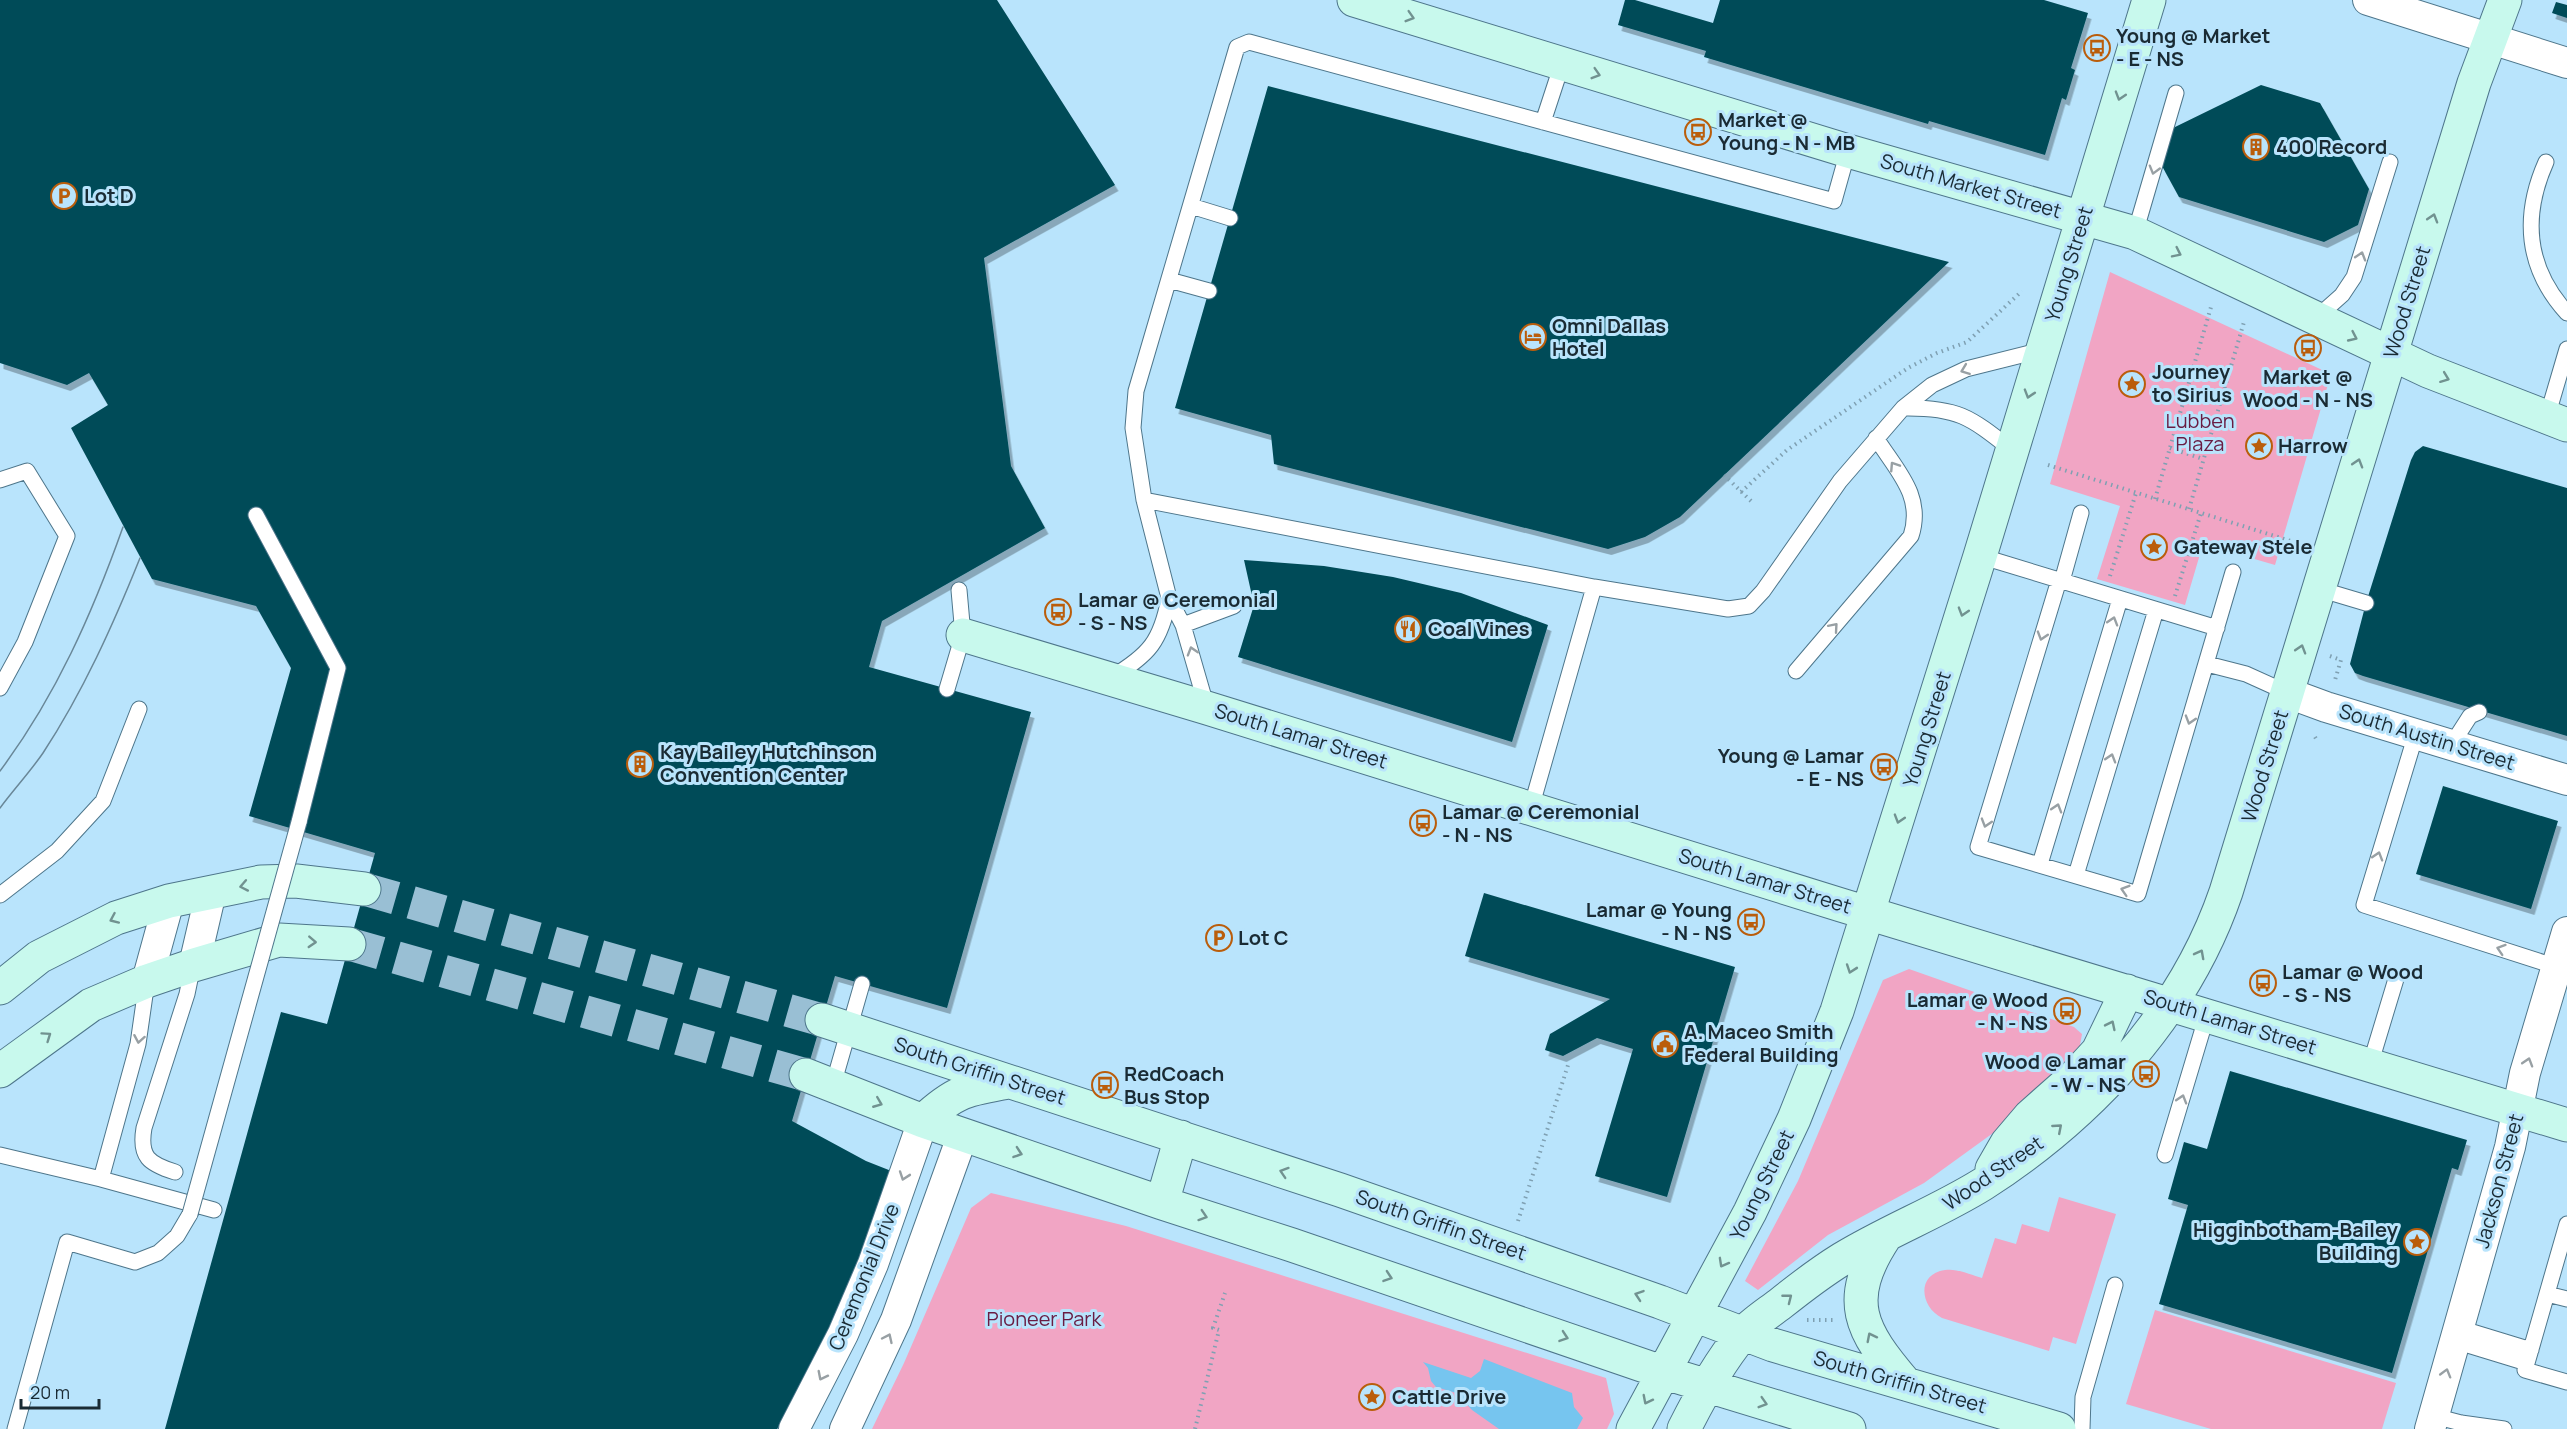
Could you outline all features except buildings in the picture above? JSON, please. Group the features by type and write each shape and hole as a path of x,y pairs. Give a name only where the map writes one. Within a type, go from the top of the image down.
{"main road":[{"name":"South Market Street","path":"1354,0 1848,151 2135,233 2428,371 2557,421"},
{"name":"Young Street","path":"1633,1429 1750,1212 1794,1119 1838,1011 1870,914 2149,0"},
{"name":"Wood Street","path":"1742,1334 1844,1258 1938,1210 2043,1142 2081,1109 2118,1072 2170,1003 2199,957 2215,924 2474,83 2505,0"},
{"name":"South Lamar Street","path":"963,635 1110,678 1870,914 2567,1125"},
{"path":"0,988 39,957 58,947 116,918 169,901 273,882 296,881 364,889"},
{"path":"0,1071 91,1005 147,981 279,940 349,944"},
{"path":"1983,1183 2007,1143 2030,1116 2074,1077 2098,1051 2127,991"},
{"name":"South Griffin Street","path":"836,1024 1181,1137 1694,1315 1742,1334 2059,1429"},
{"path":"819,1080 923,1121 1162,1203 1292,1245 1662,1372 1849,1429"},
{"path":"923,1121 941,1104 966,1090 1011,1081"},
{"path":"1162,1203 1181,1137"},
{"path":"1885,1237 1869,1261 1862,1285 1862,1310 1868,1334 1881,1355 1906,1384"},
{"path":"1684,1429 1707,1386 1742,1334"}],"street":[{"path":"2368,0 2567,63"},
{"name":"South Austin Street","path":"2288,693 2567,780"},
{"path":"194,965 210,892"},
{"path":"147,981 169,901"},
{"name":"Jackson Street","path":"2432,1423 2510,1147 2524,1073 2567,932"},
{"name":"Ceremonial Drive","path":"794,1429 843,1334 873,1264 923,1121"},
{"path":"845,1429 896,1320 963,1134"}],"lane":[{"path":"1207,708 1183,625 1169,598 1144,500 1133,428 1136,391 1237,47 1248,42 1834,201 1848,151"},
{"path":"1543,122 1562,64"},
{"path":"2135,233 2176,93"},
{"path":"2315,319 2342,295 2354,277 2390,162"},
{"path":"2546,162 2537,182 2531,207 2533,254 2542,275 2567,313"},
{"path":"1191,206 1230,218"},
{"path":"1168,280 1209,291"},
{"path":"2557,421 2567,349"},
{"path":"1144,500 1594,587 1728,609 1749,606 1763,591 1840,481 1903,408 1932,385 1966,369 2042,350"},
{"path":"1903,408 1933,408 1951,411 1971,419 2012,450"},
{"path":"1796,671 1911,536 1915,523 1913,495 1876,438"},
{"path":"0,480 27,471 67,536 25,642 0,688"},
{"path":"2082,513 1978,847 2138,894 2233,572"},
{"path":"15,1429 67,1242 135,1262 158,1253 177,1236 190,1214 299,822 338,668 256,515"},
{"path":"1980,556 2217,628"},
{"path":"1531,808 1594,587"},
{"path":"2319,589 2366,603"},
{"path":"947,689 963,635 959,590"},
{"path":"2040,864 2112,597"},
{"path":"1110,678 1138,662 1151,648 1165,622 1169,598"},
{"path":"1183,625 1234,606"},
{"path":"2076,875 2162,612"},
{"path":"2206,664 2246,674 2288,693"},
{"path":"0,895 57,851 103,801 139,709"},
{"path":"2452,744 2470,716 2479,711"},
{"path":"2416,734 2364,905 2557,967"},
{"path":"176,1172 149,1161 141,1145 144,1128 187,994 194,965"},
{"path":"2370,1065 2396,980"},
{"path":"102,1179 138,1044 147,981"},
{"path":"819,1080 836,1024 862,984"},
{"path":"2165,1155 2207,1015"},
{"path":"0,1155 102,1179 214,1210"},
{"path":"2567,1224 2525,1370 2567,1382"},
{"path":"2082,1429 2083,1397 2115,1285"},
{"path":"2547,1294 2567,1299"},
{"path":"2457,1335 2529,1356"},
{"path":"2432,1423 2461,1423 2504,1429"}],"path":[{"path":"1741,492 1787,450 1908,368 1937,353 1967,342 2022,291"},
{"path":"2155,499 2211,307"},
{"path":"2189,509 2244,322"},
{"path":"2186,394 2220,404"},
{"path":"2170,448 2203,459"},
{"path":"2048,465 2297,543"},
{"path":"1724,475 1752,502"},
{"path":"2112,597 2136,492"},
{"path":"2162,612 2201,513"},
{"path":"2330,656 2342,660 2335,681"},
{"path":"1518,1221 1569,1062"},
{"path":"1195,1429 1219,1330 1213,1328 1225,1293"},
{"path":"1800,1320 1839,1320"}],"green space":[{"name":"Lubben Plaza","path":"2110,272 2331,374 2275,565 2203,544 2185,605 2097,579 2120,506 2050,484"},
{"path":"1909,969 2074,1027 2082,1034 2079,1051 2000,1128 1924,1183 1828,1235 1758,1290 1745,1281 1798,1181 1883,980"},
{"name":"Pioneer Park","path":"991,1193 1126,1226 1606,1378 1614,1414 1607,1429 872,1429 904,1363 971,1208"},
{"path":"2059,1197 2116,1214 2076,1344 2053,1337 2049,1351 1942,1318 1935,1313 1929,1306 1924,1291 1929,1278 1936,1273 1950,1270 1982,1278 1995,1238 2016,1244 2022,1224 2049,1232"},
{"path":"2155,1310 2396,1383 2382,1429 2211,1429 2126,1404"}],"water":[{"path":"1484,1359 1572,1393 1574,1407 1583,1418 1577,1429 1499,1429 1472,1410 1456,1393 1436,1387 1423,1362 1471,1378 1480,1371"}],"tunnel":[{"path":"364,889 822,1020"},
{"path":"349,944 806,1075"}],"tram line":[{"path":"0,771 20,743 71,654 99,591 123,527"},
{"path":"0,808 33,767 58,730 108,633 140,558"}],"place":[{"name":"Young @ Market - E - NS","path":"2097,48"},
{"name":"Market @ Young - N - MB","path":"1698,132"},
{"name":"400 Record","path":"2256,147"},
{"name":"Lot D","path":"64,196"},
{"name":"Omni Dallas Hotel","path":"1533,337"},
{"name":"Market @ Wood - N - NS","path":"2308,348"},
{"name":"Journey to Sirius","path":"2132,384"},
{"name":"Harrow","path":"2259,446"},
{"name":"Gateway Stele","path":"2154,547"},
{"name":"Lamar @ Ceremonial - S - NS","path":"1058,612"},
{"name":"Coal Vines","path":"1408,629"},
{"name":"Kay Bailey Hutchinson Convention Center","path":"640,764"},
{"name":"Young @ Lamar - E - NS","path":"1884,767"},
{"name":"Lamar @ Ceremonial - N - NS","path":"1423,823"},
{"name":"Lamar @ Young - N - NS","path":"1751,922"},
{"name":"Lot C","path":"1219,938"},
{"name":"Lamar @ Wood - S - NS","path":"2263,983"},
{"name":"Lamar @ Wood - N - NS","path":"2067,1011"},
{"name":"A. Maceo Smith Federal Building","path":"1665,1044"},
{"name":"Wood @ Lamar - W - NS","path":"2146,1074"},
{"name":"RedCoach Bus Stop","path":"1105,1085"},
{"name":"Higginbotham-Bailey Building","path":"2417,1242"},
{"name":"Cattle Drive","path":"1372,1397"}]}
